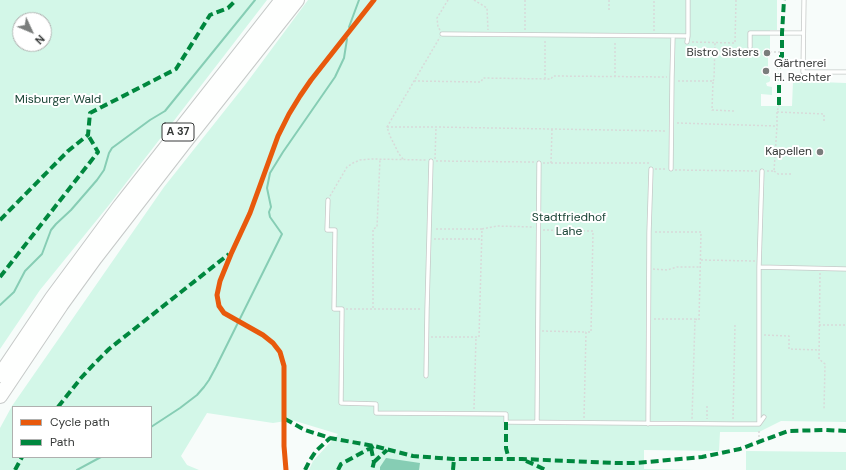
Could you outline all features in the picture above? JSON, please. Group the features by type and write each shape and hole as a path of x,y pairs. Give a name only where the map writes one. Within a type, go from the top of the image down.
{"highway":[{"name":"A 37","path":"0,375 52,298 120,206 282,0"},
{"name":"A 37","path":"0,396 61,304 94,258 179,148 297,0"}],"lane":[{"path":"687,42 688,0"},
{"path":"804,0 803,72 846,72"},
{"path":"750,47 750,33 803,33"},
{"path":"442,34 688,36"},
{"path":"670,170 673,36"},
{"path":"426,376 429,229 433,161"},
{"path":"536,422 540,163"},
{"path":"648,424 650,169"},
{"path":"759,424 759,267 762,171"},
{"path":"328,200 327,230 335,230 334,309 342,309 341,402 376,404 376,413 506,414 506,422 707,425 759,424"},
{"path":"759,267 846,269"},
{"path":"759,424 764,417"}],"path":[{"path":"402,159 387,127 442,34 438,27 437,18 448,0"},
{"path":"474,0 488,8 488,34"},
{"path":"525,0 525,34"},
{"path":"609,0 609,10"},
{"path":"654,0 654,35"},
{"path":"687,42 735,43 736,0"},
{"path":"545,78 546,34"},
{"path":"615,35 615,76"},
{"path":"715,43 712,110 734,111"},
{"path":"770,52 782,52"},
{"path":"414,81 481,82 483,78 551,79 553,76 615,76 713,81"},
{"path":"774,171 777,112 780,106"},
{"path":"777,112 824,114 824,122"},
{"path":"671,123 777,126"},
{"path":"387,127 671,131"},
{"path":"433,161 436,127"},
{"path":"551,163 552,129"},
{"path":"372,308 373,229 377,227 380,159"},
{"path":"328,200 347,167 360,160 402,159 540,163 650,163 650,169 774,171 778,174 793,174"},
{"path":"429,229 482,229 497,226 593,231 592,332 537,331"},
{"path":"427,337 479,337 482,229"},
{"path":"648,318 700,320 701,267 701,232 649,232"},
{"path":"429,239 482,239"},
{"path":"701,260 760,261"},
{"path":"649,269 667,270 677,267 701,267"},
{"path":"820,269 819,358 825,364 824,410"},
{"path":"342,309 427,309"},
{"path":"692,424 695,319"},
{"path":"732,424 735,324"},
{"path":"819,325 846,325"},
{"path":"584,424 586,332"},
{"path":"759,335 789,336 789,349 819,350"},
{"path":"474,414 476,337"},
{"path":"707,406 707,425"},
{"path":"759,424 759,442"}],"green space":[{"name":"Misburger Wald","path":"0,0 267,0 109,205 40,290 0,349"},
{"name":"Stadtfriedhof Lahe","path":"308,0 777,0 777,30 770,30 768,76 770,77 770,81 766,83 767,86 772,87 772,95 761,94 761,106 792,106 793,81 846,83 846,422 781,421 759,432 720,432 719,451 644,450 644,469 695,470 309,470 313,461 338,434 292,420 273,423 207,413 181,456 187,465 199,470 0,470 0,428 12,406 164,187 245,85"},
{"path":"746,451 846,452 846,470 746,470"}],"shaded area":[{"path":"386,458 420,463 419,470 380,470 380,467"}],"waterway":[{"path":"0,305 14,292 25,271 42,254 51,230 97,180 104,170 112,148 150,120 165,111 255,0"},
{"path":"349,27 359,0"},
{"path":"152,426 197,395 209,380 216,367 282,234 270,217 269,212 271,207 267,188 270,173 335,77 344,58 347,39"},
{"path":"77,470 99,458"}],"marked path":[{"path":"0,220 68,151 88,135 90,113 176,69 210,15 228,8 236,0"},
{"path":"779,105 779,57 782,57 784,0"},
{"path":"0,277 98,152 88,135"},
{"path":"59,406 81,378 109,349 229,254"},
{"path":"285,419 305,430 330,438 374,446 413,456 453,459 522,459 617,463 636,463 702,457 740,449 788,431 846,431"},
{"path":"506,422 506,448 509,460"},
{"path":"305,470 316,451 330,438"},
{"path":"338,470 341,464 374,446"},
{"path":"371,448 374,462 372,470"},
{"path":"374,462 387,450"},
{"path":"15,470 21,458"},
{"path":"453,470 454,459"},
{"path":"526,461 546,470"}],"cycle path":[{"path":"286,470 284,446 284,366 280,352 273,343 263,335 224,313 219,306 217,295 220,281 250,213 278,136 289,114 311,80 374,0"}],"place":[{"name":"Bistro Sisters","path":"767,53"},
{"name":"Gärtnerei H. Rechter","path":"766,71"},
{"name":"Kapellen","path":"820,152"}]}
